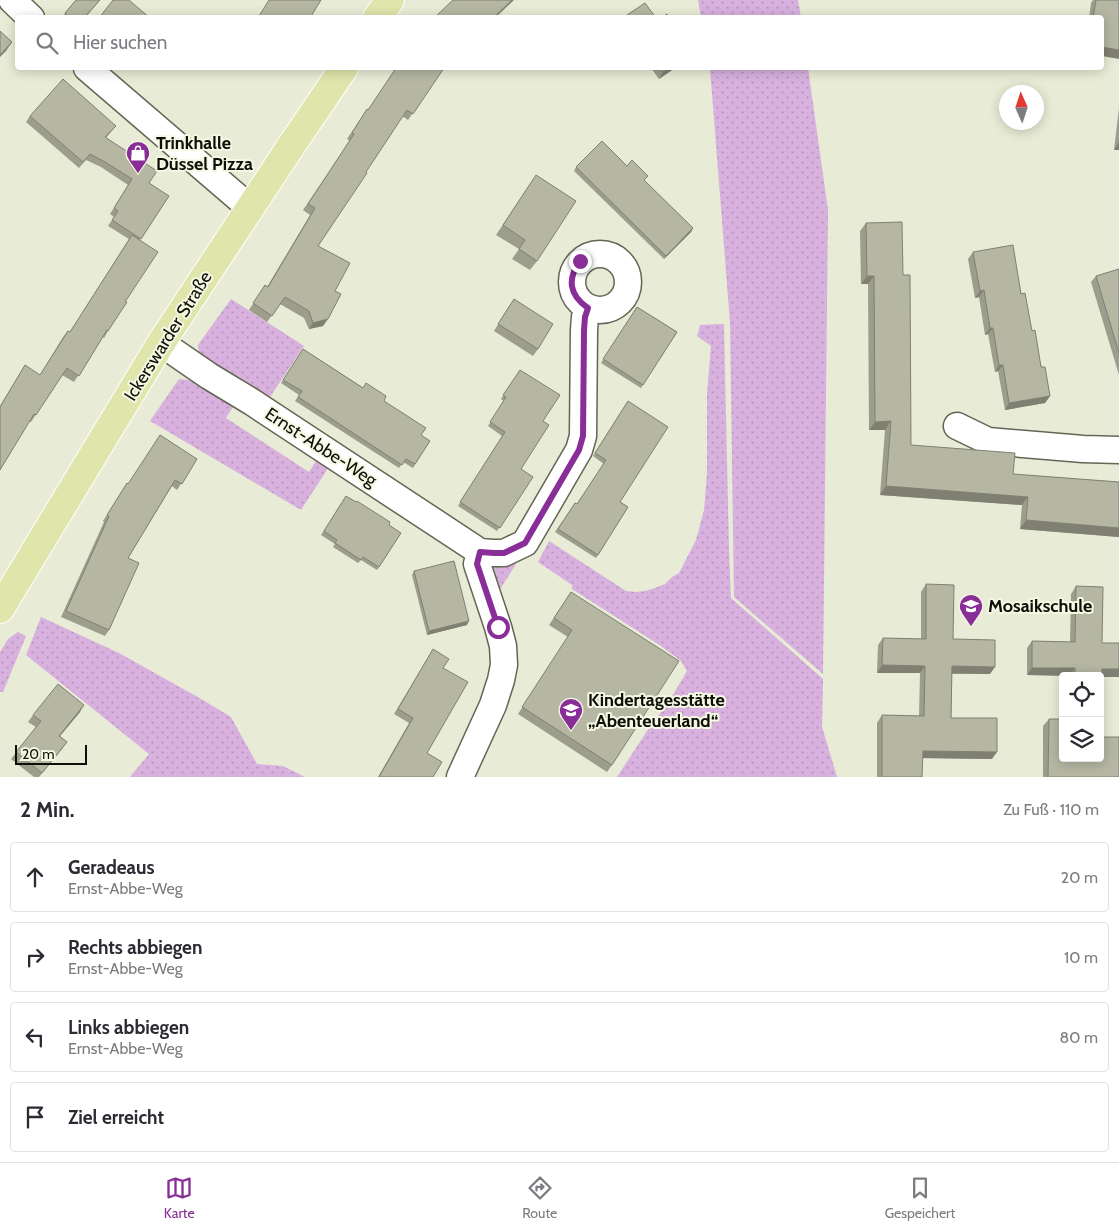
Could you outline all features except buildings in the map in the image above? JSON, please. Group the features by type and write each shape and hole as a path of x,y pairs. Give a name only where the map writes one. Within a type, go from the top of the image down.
{"main road":[{"path":"379,15 390,0"},
{"name":"Ickerswarder Straße","path":"0,609 162,343 290,146 343,70"}],"street":[{"path":"12,0 28,15"},
{"path":"90,70 250,208"},
{"path":"460,777 493,704 504,665 503,646 498,627 477,564 480,552 504,553 525,543 579,450 583,436 584,330 588,308"},
{"name":"Ernst-Abbe-Weg","path":"162,343 209,376 252,402 480,552"},
{"path":"957,426 988,441 1119,450"}],"shaded area":[{"path":"698,0 798,0 801,15 701,15"},
{"path":"710,70 808,70 828,210 823,674 734,597 730,323"},
{"path":"231,299 304,346 268,400 199,353 198,345"},
{"path":"724,324 731,598 823,679 822,727 837,777 617,777 670,700 687,671 681,661 661,646 572,589 572,585 538,562 549,541 626,591 635,592 645,591 665,584 679,573 696,540 704,510 707,473 707,394 711,346 697,336 700,325"},
{"path":"179,379 189,380 198,386 209,386 236,402 226,418 309,472 319,456 332,462 301,510 150,421"},
{"path":"516,561 516,564 499,591 488,567"},
{"path":"41,617 119,653 231,717 257,764 283,766 305,777 130,777 149,754 26,655"},
{"path":"18,632 26,636 3,692 0,692 0,652 8,639"}],"place":[{"name":"Trinkhalle Düssel Pizza","path":"138,174"},
{"name":"Mosaikschule","path":"971,627"},
{"name":"Kindertagesstätte „Abenteuerland“","path":"571,731"}],"route":[{"path":"498,627 477,564 480,552 504,553 525,543 579,450 583,436 584,330 588,308 580,302 574,293 571,280 574,270 580,261"}]}
